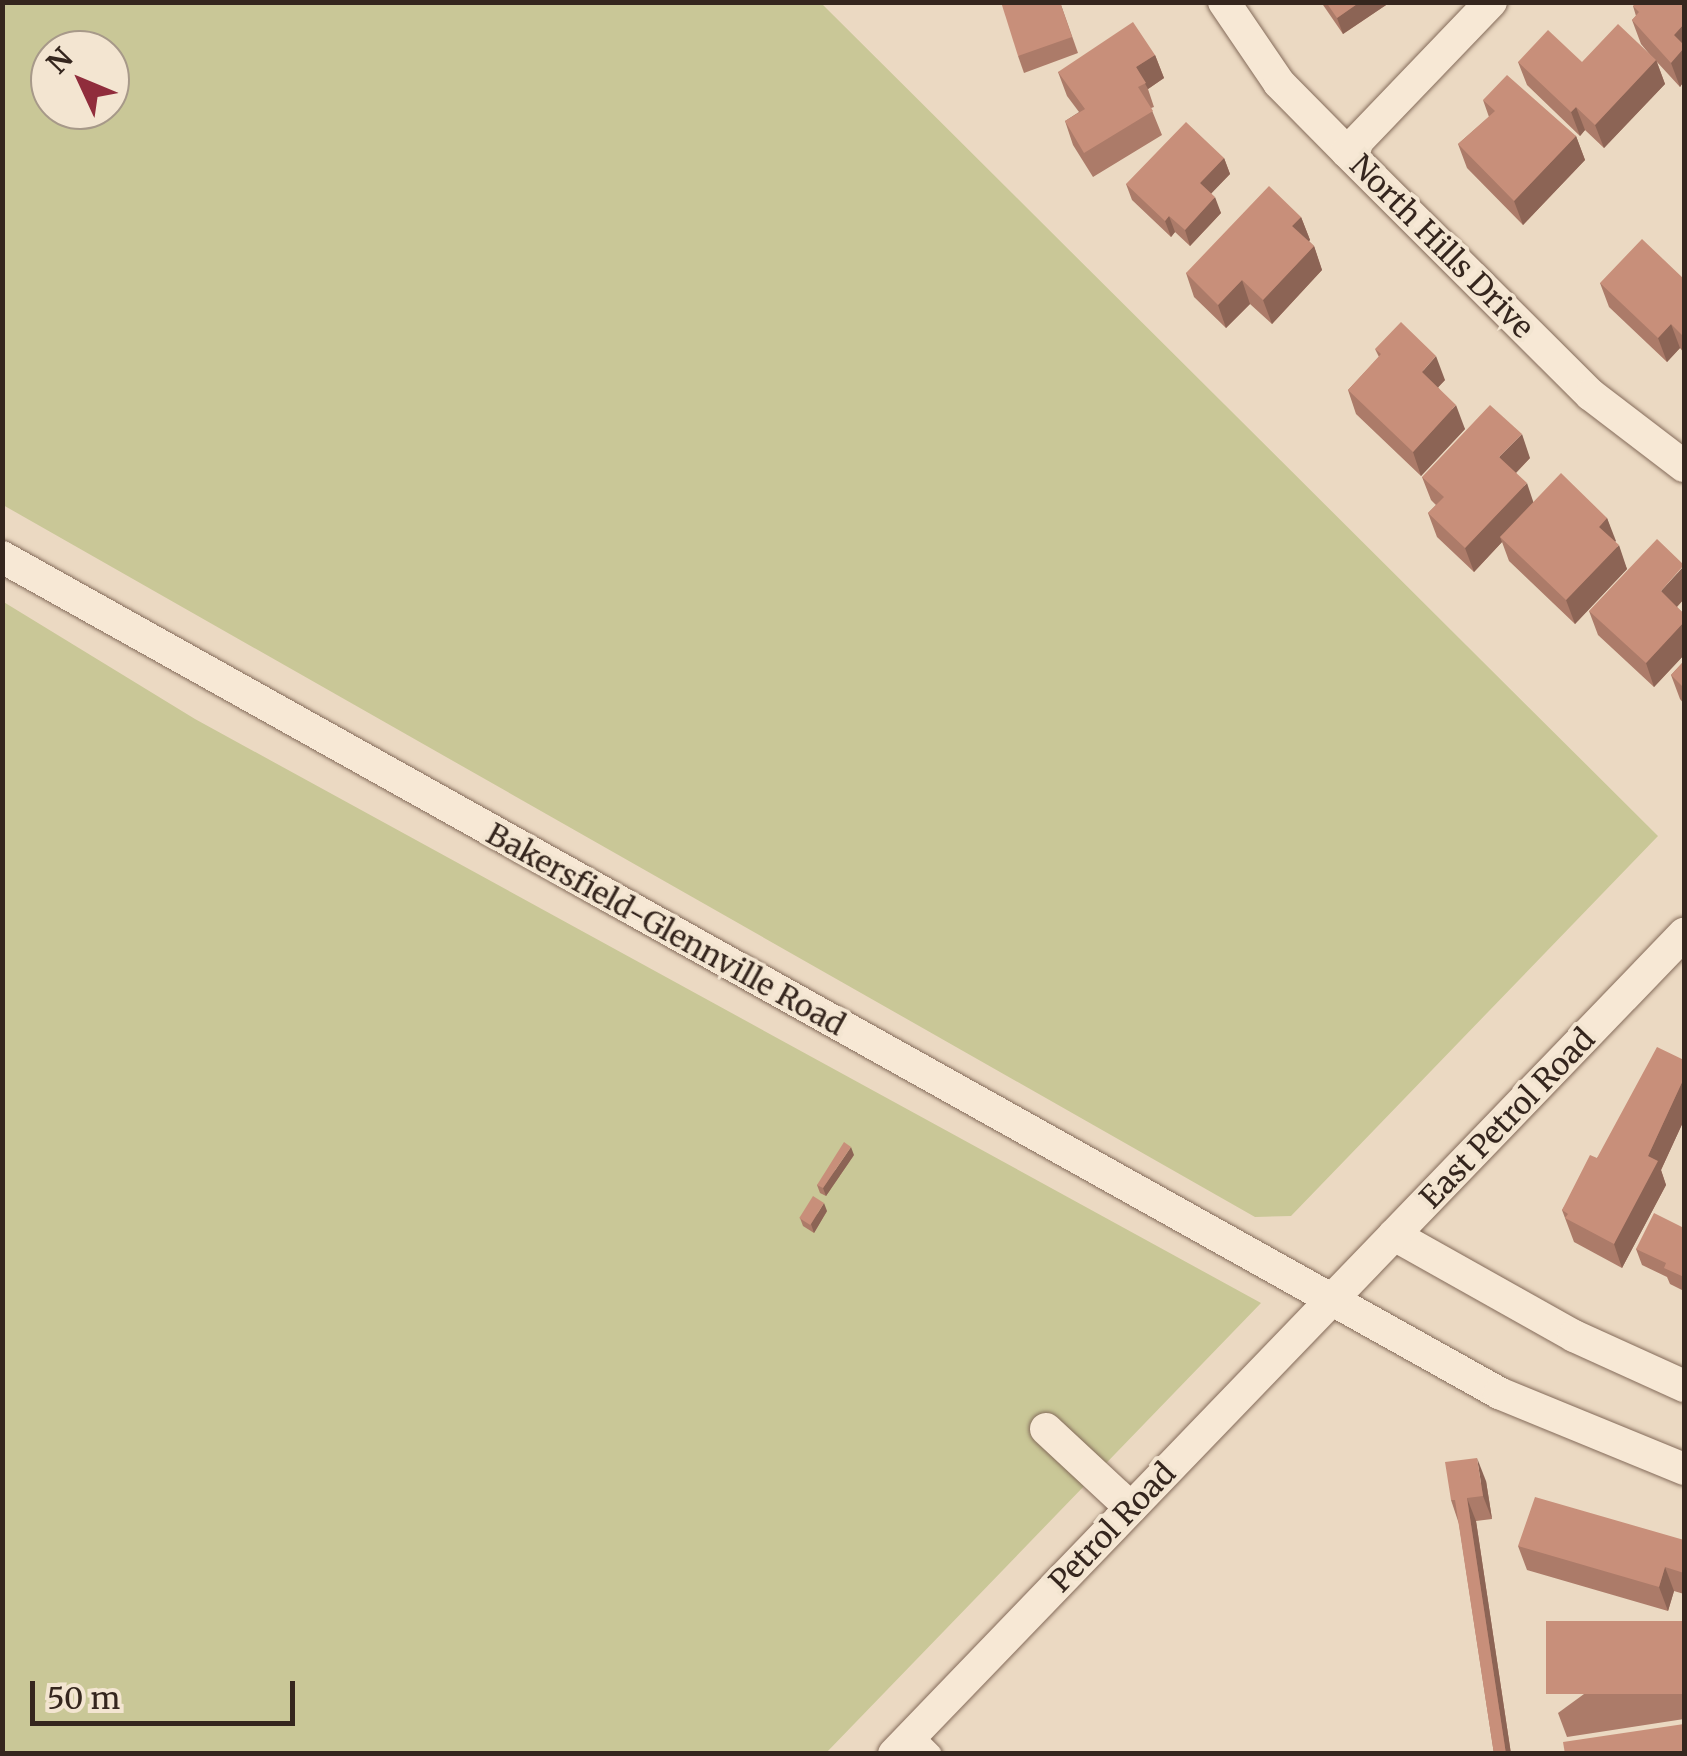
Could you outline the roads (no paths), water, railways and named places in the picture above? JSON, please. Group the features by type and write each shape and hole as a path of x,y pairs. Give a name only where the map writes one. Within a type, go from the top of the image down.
{"street":[{"name":"North Hills Drive","path":"1224,2 1279,83 1347,152 1591,395 1684,466"},
{"path":"1347,152 1491,2"},
{"name":"Bakersfield-Glennville Road","path":"2,558 1499,1393 1684,1469"},
{"name":"East Petrol Road","path":"1330,1301 1684,934"},
{"path":"1394,1235 1574,1336 1684,1386"},
{"name":"Petrol Road","path":"913,1747 1131,1508 1330,1301"},
{"path":"1046,1430 1131,1508"}]}
